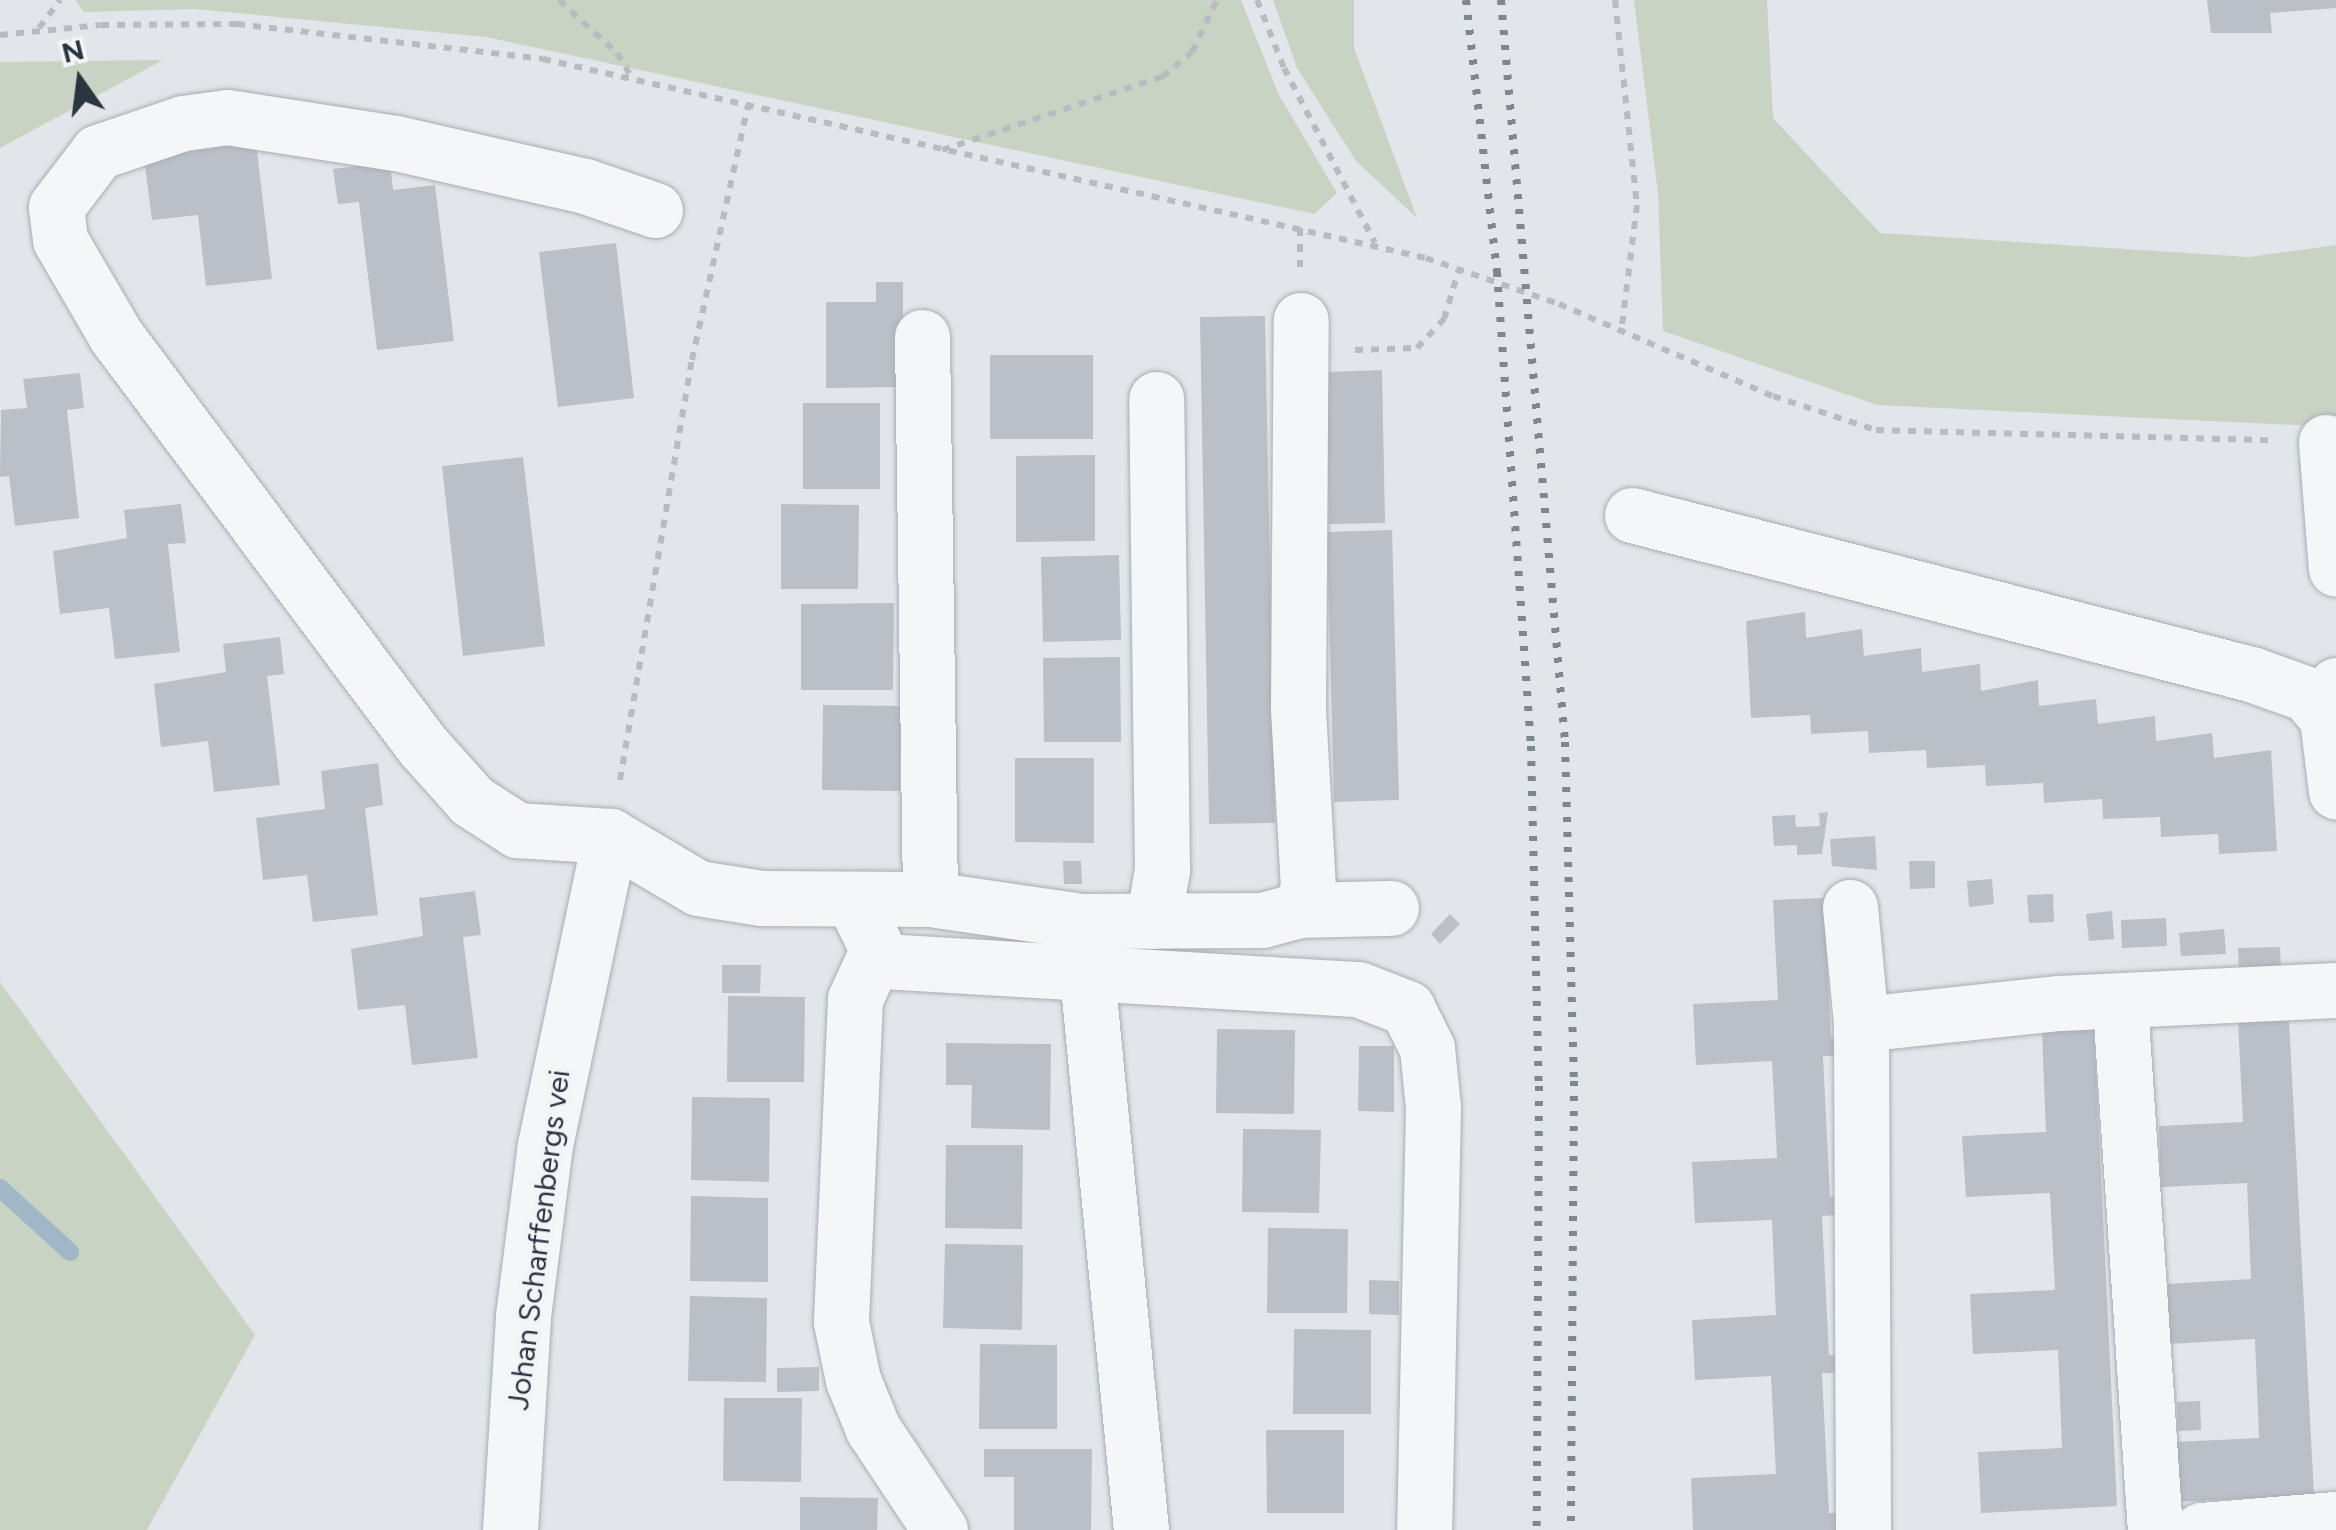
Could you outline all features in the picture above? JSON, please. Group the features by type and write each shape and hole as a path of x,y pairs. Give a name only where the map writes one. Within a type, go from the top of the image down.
{"street":[{"path":"655,210 585,186 396,144 227,117 183,123 98,152 56,207 60,240 116,336 422,745 472,801 517,830 610,836 685,886 854,902 930,898 1080,921 1153,922 1262,920 1300,910 1391,908"},
{"path":"1300,910 1308,888 1298,706 1301,320"},
{"path":"922,336 930,898"},
{"path":"1153,922 1162,870 1156,399"},
{"path":"2326,442 2336,569"},
{"path":"1632,515 2251,674 2331,702 2336,791"},
{"name":"Johan Scharffenbergs vei","path":"510,1530 523,1316 545,1145 610,836"},
{"path":"854,902 876,953 883,960 1358,989 1407,1008 1420,1026 1433,1107 1424,1530"},
{"path":"1850,907 1861,1024 1863,1530"},
{"path":"876,953 855,999 841,1322 852,1380 873,1429 940,1530"},
{"path":"1087,975 1140,1530"},
{"path":"1861,1024 2059,1003 2120,1005 2336,990"},
{"path":"2120,1005 2155,1530"},
{"path":"2201,1530 2336,1519"}],"path":[{"path":"39,28 60,0"},
{"path":"559,0 617,53 632,78"},
{"path":"939,150 1162,77 1192,52 1217,0"},
{"path":"1257,0 1284,68 1376,244"},
{"path":"1615,0 1637,205 1621,333"},
{"path":"0,35 39,28 238,24 319,30 632,78 939,150 1376,244 1458,269 1773,396 1876,430 2326,442"},
{"path":"610,836 688,376 748,105"},
{"path":"1417,348 1444,319 1458,269"}],"green space":[{"path":"75,0 1241,0 1279,95 1337,193 1314,214 486,37 195,9 84,12"},
{"path":"1273,0 1354,0 1354,48 1417,218 1356,161 1297,68"},
{"path":"1634,0 1767,0 1773,118 1880,233 2249,257 2336,245 2336,427 1877,405 1663,331 1658,193"},
{"path":"163,60 0,148 0,62"},
{"path":"0,982 255,1335 147,1530 0,1530"}],"building":[{"path":"2207,0 2336,0 2336,8 2270,13 2272,33 2211,33"},
{"path":"256,142 272,279 206,286 198,215 152,220 144,158"},
{"path":"390,162 393,190 435,185 454,341 377,350 359,202 338,204 333,169"},
{"path":"616,243 634,398 558,407 539,252"},
{"path":"876,282 903,282 903,387 826,388 826,302 876,302"},
{"path":"1265,316 1275,823 1209,824 1200,317"},
{"path":"990,355 1093,355 1093,439 990,439"},
{"path":"1382,370 1385,523 1329,524 1326,372"},
{"path":"80,373 84,408 67,410 79,518 15,526 9,476 0,477 1,410 27,408 23,379"},
{"path":"803,403 880,403 880,489 803,489"},
{"path":"1095,455 1095,541 1016,542 1016,456"},
{"path":"523,457 545,646 463,656 442,466"},
{"path":"181,504 186,543 168,544 180,652 115,659 109,608 60,614 53,551 127,538 124,510"},
{"path":"781,504 859,505 858,589 781,589"},
{"path":"1392,530 1399,800 1334,802 1327,532"},
{"path":"1119,555 1121,640 1043,642 1041,557"},
{"path":"894,603 893,690 801,690 801,604"},
{"path":"1805,612 1806,638 1862,629 1864,656 1921,648 1922,672 1980,664 1981,691 2038,680 2039,706 2096,699 2098,724 2155,716 2156,741 2212,733 2214,758 2271,750 2277,851 2219,854 2218,834 2161,837 2160,817 2103,819 2102,799 2044,803 2043,783 1986,786 1985,765 1927,768 1926,750 1869,753 1868,731 1811,734 1810,715 1751,718 1746,621"},
{"path":"280,637 284,674 267,676 280,785 214,792 208,741 161,747 154,684 226,672 223,644"},
{"path":"1120,657 1121,742 1044,742 1043,658"},
{"path":"823,705 901,706 900,791 822,790"},
{"path":"1015,758 1094,758 1094,843 1015,842"},
{"path":"378,763 383,805 365,808 378,915 313,922 307,875 263,880 256,818 325,809 321,771"},
{"path":"1828,812 1822,854 1797,855 1797,845 1774,846 1772,816 1795,815 1796,827 1820,826 1819,813"},
{"path":"1875,836 1877,870 1832,866 1830,839"},
{"path":"1063,861 1081,861 1082,884 1064,884"},
{"path":"1909,861 1935,861 1935,888 1910,889"},
{"path":"1992,879 1994,904 1969,907 1967,881"},
{"path":"475,891 481,935 463,937 478,1058 412,1065 405,1005 358,1010 351,949 423,936 419,898"},
{"path":"2053,894 2054,922 2029,923 2027,895"},
{"path":"1824,898 1831,1038 1840,1038 1841,1056 1823,1056 1830,1197 1839,1197 1840,1215 1822,1216 1829,1355 1838,1355 1839,1373 1822,1373 1829,1513 1837,1513 1838,1530 1693,1530 1691,1478 1776,1474 1771,1376 1695,1380 1692,1320 1776,1315 1772,1220 1695,1223 1692,1162 1777,1158 1772,1061 1696,1065 1693,1004 1778,1000 1773,900"},
{"path":"2112,911 2114,939 2089,941 2086,914"},
{"path":"1450,914 1460,924 1440,944 1431,934"},
{"path":"2166,918 2167,946 2122,948 2121,920"},
{"path":"2224,929 2226,954 2181,956 2179,933"},
{"path":"2280,947 2281,971 2239,971 2238,948"},
{"path":"722,965 761,965 760,993 722,993"},
{"path":"728,996 805,997 804,1082 727,1082"},
{"path":"2289,1020 2314,1495 2178,1502 2175,1442 2259,1438 2255,1339 2170,1344 2167,1284 2251,1279 2247,1183 2161,1187 2159,1126 2243,1122 2238,1022"},
{"path":"1217,1029 1295,1030 1294,1114 1216,1113"},
{"path":"2094,1030 2117,1506 1981,1513 1978,1452 2062,1448 2058,1350 1973,1354 1970,1294 2055,1290 2050,1193 1966,1197 1962,1136 2046,1132 2042,1032"},
{"path":"946,1043 1051,1044 1050,1130 971,1128 972,1085 946,1085"},
{"path":"1359,1046 1394,1046 1394,1112 1358,1111"},
{"path":"692,1097 770,1098 769,1182 691,1180"},
{"path":"1243,1129 1321,1130 1319,1213 1242,1212"},
{"path":"946,1145 1023,1145 1022,1229 945,1228"},
{"path":"691,1196 768,1198 768,1282 690,1281"},
{"path":"1268,1228 1348,1229 1347,1313 1267,1313"},
{"path":"945,1244 1023,1245 1022,1330 943,1328"},
{"path":"1369,1280 1399,1281 1399,1315 1369,1314"},
{"path":"690,1296 767,1298 766,1382 688,1381"},
{"path":"1294,1329 1371,1330 1371,1414 1293,1414"},
{"path":"980,1344 1057,1345 1057,1429 979,1429"},
{"path":"819,1367 819,1391 777,1392 777,1368"},
{"path":"724,1398 802,1398 801,1482 723,1481"},
{"path":"2200,1401 2201,1430 2178,1431 2177,1402"},
{"path":"1266,1430 1344,1430 1344,1513 1267,1513"},
{"path":"984,1449 1092,1449 1091,1530 1014,1530 1014,1477 984,1477"},
{"path":"800,1497 878,1498 877,1530 800,1530"}],"waterway":[{"path":"0,1188 70,1252"}],"railway":[{"path":"1466,0 1497,272 1531,746 1539,1086 1537,1530"},
{"path":"1501,0 1565,742 1574,1081 1571,1530"}]}
